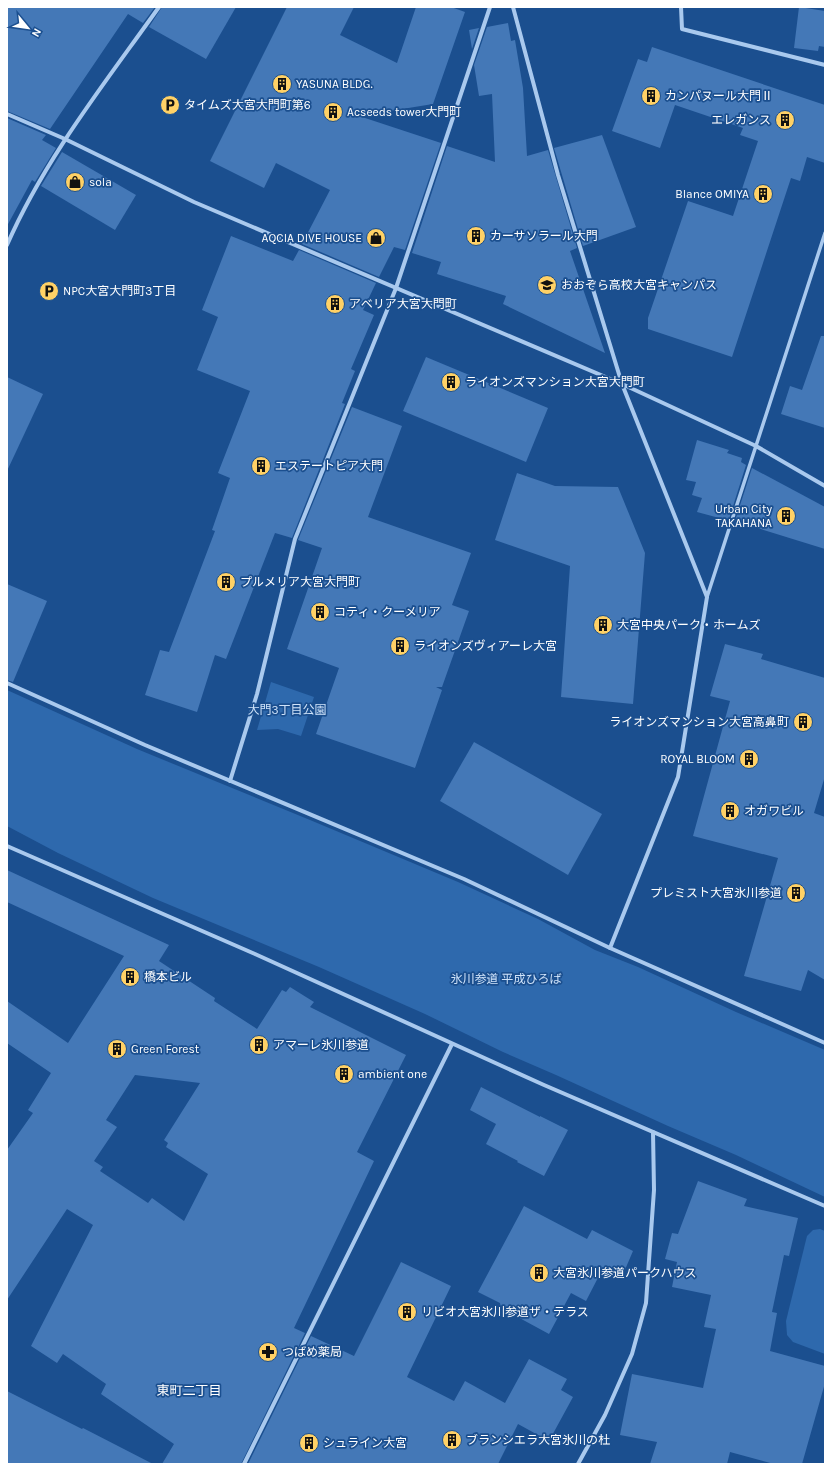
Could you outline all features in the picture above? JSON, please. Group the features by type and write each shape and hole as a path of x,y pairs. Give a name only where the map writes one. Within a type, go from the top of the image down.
{"street":[{"path":"7,245 18,219 65,139 159,7"},
{"path":"230,781 256,694 295,539 396,288 490,7"},
{"path":"513,7 558,175 622,384 707,597"},
{"path":"681,7 682,29 825,65"},
{"path":"7,114 65,139 194,202 622,384 756,446 825,486"},
{"path":"610,948 678,777 707,597 825,233"},
{"path":"7,683 145,745 464,879 610,948 825,1043"},
{"path":"7,846 255,954 452,1044 825,1206"},
{"path":"244,1464 452,1044"},
{"path":"578,1464 605,1415 632,1354 646,1303 654,1190 653,1132"}],"green space":[{"name":"大門3丁目公園","path":"271,682 314,697 301,736 278,729 257,730"},
{"name":"氷川参道 平成ひろば","path":"7,690 137,749 458,882 538,919 595,950 638,967 736,1012 825,1050 825,1197 736,1155 503,1052 425,1014 319,967 153,898 58,853 7,826"},
{"path":"820,1229 825,1231 825,1354 793,1342 787,1335 786,1321 807,1236 813,1230"}],"building":[{"path":"7,7 155,7 143,23 128,14 50,129 7,111"},
{"path":"162,7 236,7 206,59 149,27"},
{"path":"287,7 354,7 340,35 397,63 416,7 451,7 465,12 433,104 359,116 441,143 405,250 394,247 379,277 302,244 330,190 276,163 264,188 210,161"},
{"path":"799,7 825,11 825,47 819,46 818,51 794,48"},
{"path":"508,23 511,41 515,40 523,88 527,156 548,150 577,248 570,251 605,353 503,304 506,296 437,274 441,262 412,253 447,146 495,162 492,94 479,96 474,65 487,27"},
{"path":"479,28 472,49 469,30"},
{"path":"652,47 825,105 825,163 807,157 800,181 791,178 732,357 648,329 648,318 688,201 733,216 758,141 740,135 743,128 675,105 660,148 612,131 638,59 647,62"},
{"path":"7,118 46,135 42,140 56,148 35,182 32,180 7,226"},
{"path":"602,135 636,227 583,246 554,148"},
{"path":"62,152 136,195 115,230 41,186"},
{"path":"231,236 293,261 299,250 376,283 363,310 374,315 351,369 355,371 342,403 345,404 292,538 275,533 226,659 215,655 197,712 145,695 160,650 169,652 215,531 212,530 230,478 218,473 250,391 197,370 218,317 202,310"},
{"path":"821,336 825,336 825,428 781,414 790,386 802,390"},
{"name":"ライオンズマンション大宮大門町","path":"426,357 548,408 526,462 403,411"},
{"path":"7,377 43,394 7,471"},
{"path":"352,407 402,426 368,517 471,553 452,605 469,611 442,687 436,687 442,690 415,768 316,734 339,668 287,649 322,548 298,540"},
{"path":"697,440 729,450 727,453 742,458 741,462 746,465 729,519 723,519 697,512 702,498 692,495 696,482 686,480"},
{"name":"Urban City TAKAHANA","path":"752,468 825,507 825,549 735,521"},
{"name":"大宮中央パーク・ホームズ","path":"517,473 555,486 618,487 645,553 633,704 561,697 570,566 495,540"},
{"path":"7,584 47,601 13,682 7,680"},
{"path":"725,644 763,654 761,659 825,678 825,776 814,813 825,817 825,980 808,970 801,991 744,976 778,858 693,836 730,701 710,696"},
{"path":"474,742 602,814 568,875 440,801"},
{"path":"7,870 169,945 159,961 215,998 214,1001 257,1029 282,990 286,992 290,987 314,1002 310,1007 406,1055 357,1152 374,1161 294,1328 305,1333 241,1464 162,1464 174,1444 101,1394 106,1384 63,1354 57,1363 31,1346 93,1225 67,1209 7,1300 7,1150 33,1113 28,1110 51,1073 7,1043 7,1001 68,1043 124,956 7,902","holes":["135,1075 200,1083 164,1140 168,1143 166,1147 208,1174 184,1221 152,1198 148,1203 100,1171 103,1167 94,1161 117,1127 106,1120"]},
{"path":"481,1087 568,1130 544,1176 486,1144 496,1124 470,1110"},
{"path":"698,1181 747,1199 744,1206 798,1218 789,1256 784,1255 772,1312 777,1313 770,1351 825,1366 825,1383 802,1464 774,1464 730,1452 727,1464 650,1464 657,1442 620,1435 632,1374 703,1388 716,1329 704,1327 711,1295 672,1287 677,1262 665,1259 672,1233 678,1234"},
{"name":"大宮氷川参道パークハウス","path":"524,1206 587,1239 592,1230 633,1251 621,1279 602,1270 586,1301 571,1293 549,1334 501,1308 500,1303 478,1292"},
{"path":"401,1262 451,1286 407,1377 454,1401 465,1381 505,1403 529,1359 567,1379 561,1390 573,1397 549,1441 518,1424 498,1464 248,1464 311,1336 354,1356"},
{"path":"7,1391 82,1429 83,1428 153,1464 7,1464"}],"place":[{"name":"YASUNA BLDG.","path":"282,84"},
{"name":"カンパヌール大門Ⅱ","path":"651,96"},
{"name":"タイムズ大宮大門町第6","path":"170,105"},
{"name":"Acseeds tower大門町","path":"333,112"},
{"name":"エレガンス","path":"785,120"},
{"name":"sola","path":"75,182"},
{"name":"Blance OMIYA","path":"763,194"},
{"name":"カーサソラール大門","path":"476,236"},
{"name":"AQCIA DIVE HOUSE","path":"376,238"},
{"name":"おおぞら高校大宮キャンパス","path":"547,285"},
{"name":"NPC大宮大門町3丁目","path":"49,291"},
{"name":"アベリア大宮大門町","path":"335,304"},
{"name":"ライオンズマンション大宮大門町","path":"451,382"},
{"name":"エステートピア大門","path":"261,466"},
{"name":"Urban City TAKAHANA","path":"786,516"},
{"name":"プルメリア大宮大門町","path":"226,582"},
{"name":"コティ・クーメリア","path":"320,612"},
{"name":"大宮中央パーク・ホームズ","path":"603,625"},
{"name":"ライオンズヴィアーレ大宮","path":"400,646"},
{"name":"ライオンズマンション大宮高鼻町","path":"803,722"},
{"name":"ROYAL BLOOM","path":"749,759"},
{"name":"オガワビル","path":"730,811"},
{"name":"プレミスト大宮氷川参道","path":"796,893"},
{"name":"橋本ビル","path":"130,977"},
{"name":"アマーレ氷川参道","path":"259,1045"},
{"name":"Green Forest","path":"117,1049"},
{"name":"ambient one","path":"344,1074"},
{"name":"大宮氷川参道パークハウス","path":"539,1273"},
{"name":"リビオ大宮氷川参道ザ・テラス","path":"407,1312"},
{"name":"つばめ薬局","path":"268,1352"},
{"name":"ブランシエラ大宮氷川の杜","path":"452,1440"},
{"name":"シュライン大宮","path":"309,1443"}],"district":[{"name":"東町二丁目","path":"189,1390"}]}
